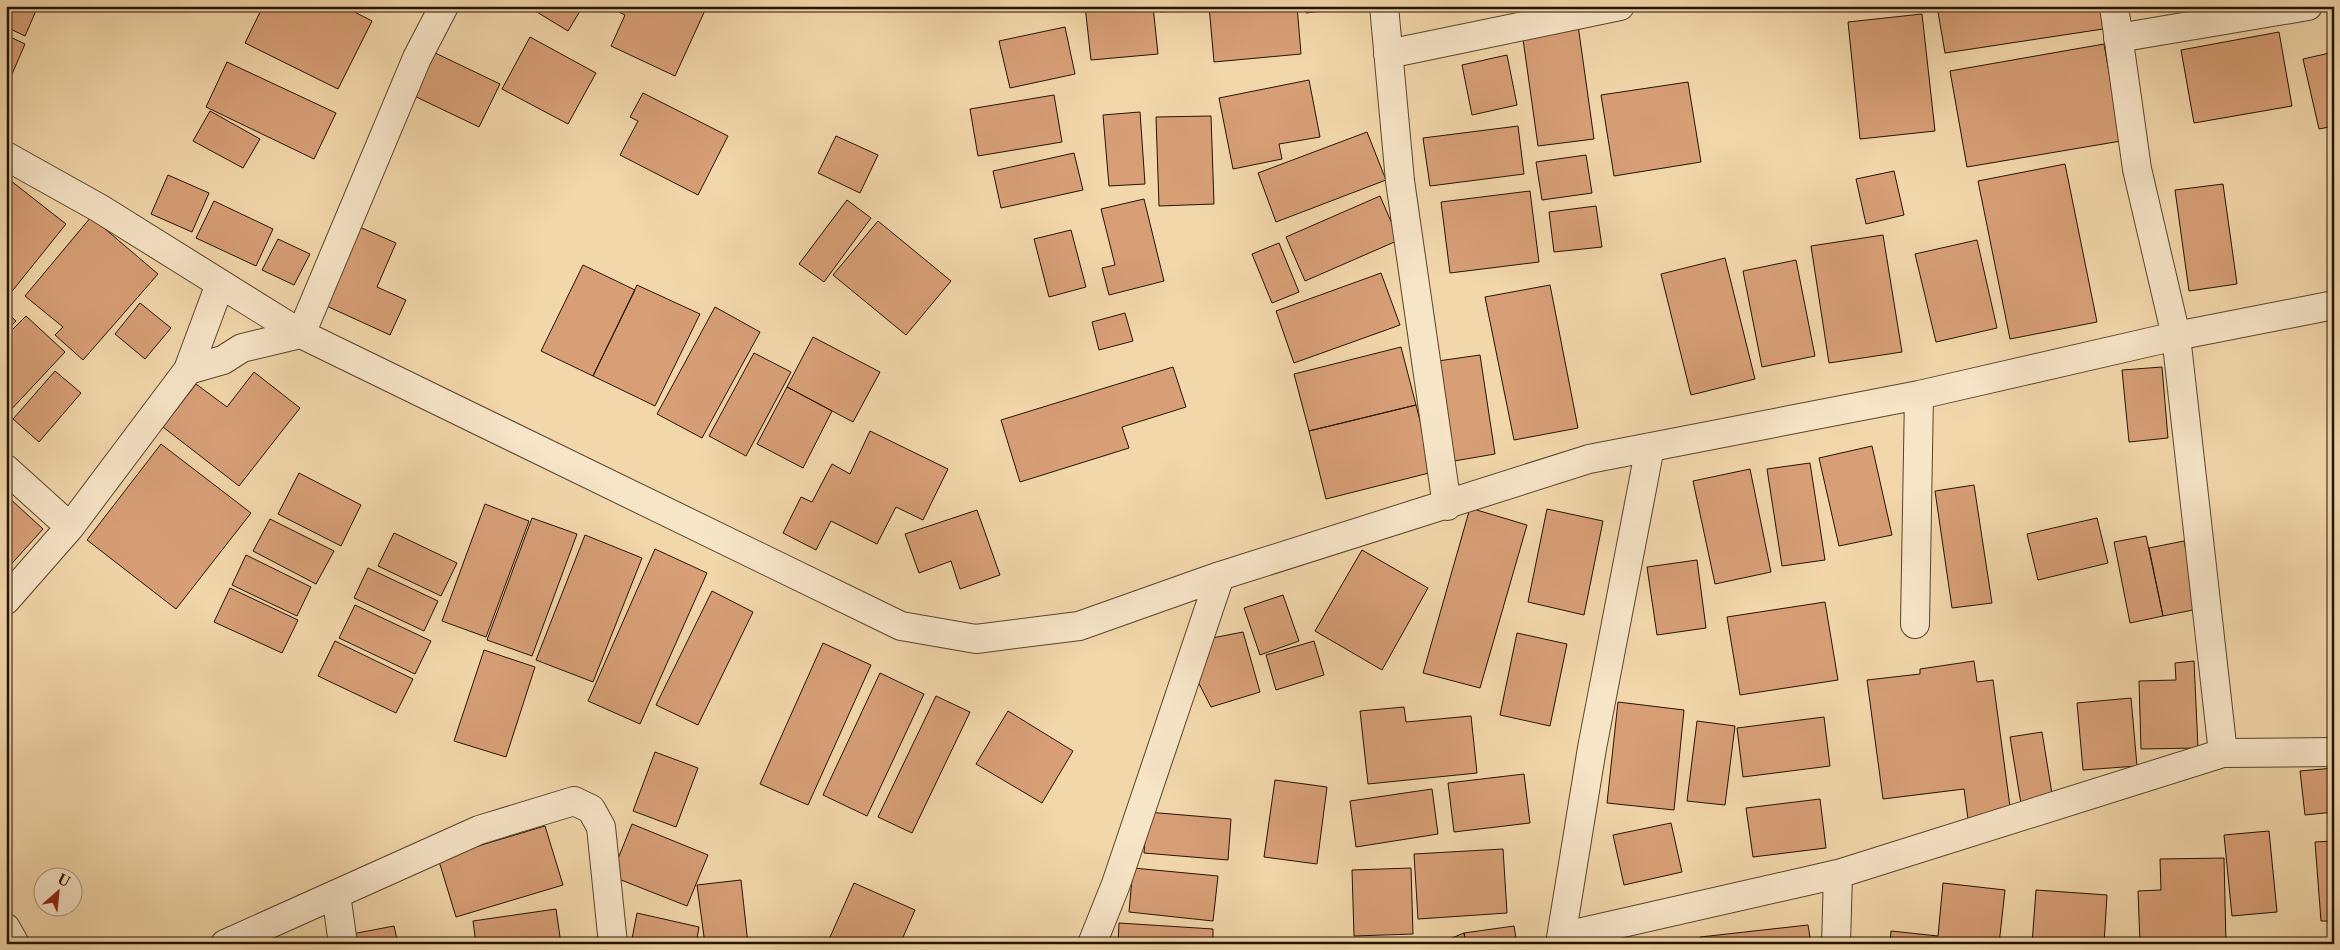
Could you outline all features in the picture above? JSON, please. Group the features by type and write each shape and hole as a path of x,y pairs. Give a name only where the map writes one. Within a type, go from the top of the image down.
{"street":[{"path":"301,334 417,58 444,6"},
{"path":"1384,6 1400,181 1447,506"},
{"path":"1388,54 1620,6"},
{"path":"2114,6 2137,169 2176,336 2223,753"},
{"path":"2118,38 2308,6"},
{"path":"6,156 99,208 301,334 901,626 976,639 1079,626 1220,576 1447,506 1589,459 1919,395 2176,336 2334,305"},
{"path":"6,600 70,526 188,370 220,284"},
{"path":"188,370 223,360 242,348 301,334"},
{"path":"1915,624 1919,395"},
{"path":"1650,447 1592,748 1561,941 1838,874 2223,753 2334,752"},
{"path":"6,469 70,526"},
{"path":"1092,944 1116,884 1220,576"},
{"path":"225,944 480,830 574,801 591,809 601,827 613,944"},
{"path":"1836,944 1838,874"},
{"path":"336,894 342,944"},
{"path":"6,928 15,944"}],"building":[{"path":"6,6 38,6 25,36 6,27"},
{"path":"263,6 343,6 372,21 338,89 245,43"},
{"path":"527,6 583,6 568,31"},
{"path":"606,6 707,6 675,76 611,46 625,15"},
{"path":"1085,6 1153,6 1158,54 1091,60"},
{"path":"1160,6 1198,6 1199,10 1160,12"},
{"path":"1209,6 1297,6 1301,54 1214,62"},
{"path":"1305,6 1360,6 1306,13"},
{"path":"1511,6 1547,6 1512,11"},
{"path":"1937,6 2100,6 2103,29 1945,53"},
{"path":"1922,14 1935,131 1860,139 1848,22"},
{"path":"1578,25 1594,139 1538,146 1522,32"},
{"path":"1065,27 1075,74 1010,88 999,41"},
{"path":"2279,32 2292,106 2194,123 2181,50"},
{"path":"6,35 25,44 6,88"},
{"path":"530,37 596,73 568,124 502,89"},
{"path":"2104,44 2121,141 1967,167 1950,71"},
{"path":"429,50 500,84 479,127 408,93"},
{"path":"2334,52 2334,126 2319,129 2303,59"},
{"path":"1507,55 1517,105 1472,115 1462,65"},
{"path":"227,62 336,113 314,159 206,107"},
{"path":"1309,80 1320,137 1279,144 1282,159 1233,169 1219,98"},
{"path":"1688,82 1701,162 1614,176 1601,95"},
{"path":"643,93 728,136 698,195 620,155 638,121 630,117"},
{"path":"1054,95 1062,142 978,156 970,109"},
{"path":"210,111 260,139 243,168 193,141"},
{"path":"1140,112 1145,184 1109,186 1103,115"},
{"path":"1211,116 1214,204 1159,206 1156,117"},
{"path":"1518,126 1524,174 1430,186 1423,138"},
{"path":"1367,132 1386,180 1276,222 1258,173"},
{"path":"836,136 878,155 860,193 818,173"},
{"path":"1074,153 1083,190 1001,208 993,171"},
{"path":"1586,155 1592,193 1542,200 1536,162"},
{"path":"2065,164 2097,322 2010,339 1978,181"},
{"path":"1894,171 1904,215 1866,224 1856,179"},
{"path":"168,175 209,193 192,232 151,214"},
{"path":"6,177 66,224 9,295 6,293"},
{"path":"2223,184 2237,284 2189,291 2175,190"},
{"path":"1530,191 1539,262 1450,273 1441,202"},
{"path":"1380,196 1399,240 1305,281 1286,237"},
{"path":"1144,199 1164,281 1109,295 1102,268 1115,265 1101,209"},
{"path":"847,200 871,218 824,282 799,264"},
{"path":"214,201 273,229 256,266 196,238"},
{"path":"1596,206 1602,247 1554,252 1549,212"},
{"path":"91,217 158,274 83,360 55,335 63,327 25,296"},
{"path":"878,221 951,281 906,335 833,275"},
{"path":"355,225 396,243 377,287 406,300 390,335 320,303"},
{"path":"1071,230 1086,287 1049,297 1034,239"},
{"path":"1883,235 1902,352 1829,363 1811,246"},
{"path":"278,239 310,254 294,285 262,270"},
{"path":"1977,240 1997,328 1936,342 1915,254"},
{"path":"1279,243 1299,292 1272,303 1252,254"},
{"path":"1725,258 1755,379 1691,395 1661,274"},
{"path":"1796,260 1815,356 1762,367 1743,271"},
{"path":"583,265 635,290 593,376 541,351"},
{"path":"1381,273 1400,325 1294,363 1276,311"},
{"path":"637,285 700,314 655,406 593,376"},
{"path":"1550,285 1578,428 1514,440 1485,297"},
{"path":"140,303 171,328 145,359 115,334"},
{"path":"715,307 760,332 702,438 657,414"},
{"path":"6,312 16,321 6,331"},
{"path":"1125,313 1133,341 1099,350 1092,322"},
{"path":"26,316 65,352 6,415 6,336"},
{"path":"813,337 880,372 853,422 787,387"},
{"path":"1401,347 1416,405 1309,431 1294,374"},
{"path":"754,353 791,372 746,456 709,436"},
{"path":"1480,355 1495,454 1454,461 1438,361"},
{"path":"1173,367 1186,407 1122,427 1129,448 1020,482 1001,420"},
{"path":"2162,367 2168,438 2129,442 2122,370"},
{"path":"55,371 81,393 39,442 13,419"},
{"path":"254,372 300,408 239,486 163,427 196,384 227,407"},
{"path":"787,387 832,411 803,468 757,444"},
{"path":"1416,405 1433,472 1326,499 1309,431"},
{"path":"870,431 948,469 923,520 896,507 877,544 831,521 816,550 783,533 801,497 812,502 832,464 850,474"},
{"path":"161,444 251,513 176,609 87,540"},
{"path":"1872,446 1892,535 1839,546 1819,458"},
{"path":"1810,463 1825,560 1782,566 1767,469"},
{"path":"1750,469 1771,572 1715,584 1693,481"},
{"path":"299,473 361,505 341,546 278,514"},
{"path":"1974,485 1992,603 1952,608 1935,491"},
{"path":"6,497 43,529 6,570"},
{"path":"485,504 529,521 486,637 442,621"},
{"path":"1470,508 1527,525 1480,688 1423,673"},
{"path":"1547,509 1603,521 1584,615 1528,602"},
{"path":"977,510 1000,575 960,589 951,561 919,573 905,534"},
{"path":"532,518 577,534 532,656 487,640"},
{"path":"2097,518 2108,563 2038,580 2027,534"},
{"path":"270,519 334,551 316,584 253,551"},
{"path":"394,533 457,563 441,596 378,566"},
{"path":"585,535 642,558 593,682 536,660"},
{"path":"2146,536 2163,616 2130,623 2114,542"},
{"path":"2184,541 2198,609 2163,616 2149,548"},
{"path":"655,549 707,573 640,724 588,701"},
{"path":"1362,550 1428,588 1382,670 1315,631"},
{"path":"246,555 311,587 297,616 232,585"},
{"path":"1697,560 1706,628 1657,635 1647,567"},
{"path":"368,568 438,601 424,631 354,598"},
{"path":"230,588 298,620 282,653 214,622"},
{"path":"712,591 753,612 698,725 656,705"},
{"path":"1283,595 1299,641 1260,655 1244,608"},
{"path":"1825,602 1838,680 1740,695 1727,617"},
{"path":"355,605 431,641 415,674 339,638"},
{"path":"1243,632 1260,692 1211,707 1194,674 1207,639"},
{"path":"1517,633 1567,644 1550,726 1500,715"},
{"path":"335,641 413,679 396,713 318,676"},
{"path":"1314,641 1324,675 1276,690 1266,655"},
{"path":"823,643 871,665 808,805 760,784"},
{"path":"484,650 535,667 506,757 454,741"},
{"path":"1974,661 1977,682 1993,680 2011,814 1968,819 1964,789 1883,799 1867,680 1920,674 1920,669"},
{"path":"2194,661 2198,748 2141,749 2139,681 2176,680 2175,663"},
{"path":"880,673 924,694 867,816 823,795"},
{"path":"936,696 970,712 912,833 878,817"},
{"path":"2131,698 2137,766 2083,770 2077,703"},
{"path":"1618,702 1684,710 1674,810 1607,803"},
{"path":"1404,707 1406,722 1471,716 1477,773 1368,784 1360,711"},
{"path":"1008,711 1073,751 1042,803 976,764"},
{"path":"1824,717 1830,766 1743,777 1737,728"},
{"path":"1697,721 1735,726 1725,805 1687,801"},
{"path":"2042,732 2053,800 2021,804 2010,737"},
{"path":"655,752 698,768 676,827 633,811"},
{"path":"2334,768 2334,812 2305,815 2300,771"},
{"path":"1524,774 1530,823 1454,832 1448,783"},
{"path":"1275,780 1327,787 1317,864 1264,857"},
{"path":"1432,789 1438,834 1356,847 1350,801"},
{"path":"1820,799 1826,848 1753,857 1746,808"},
{"path":"1147,812 1231,819 1228,860 1144,853"},
{"path":"1671,823 1682,872 1624,885 1613,835"},
{"path":"632,824 708,855 687,906 611,876"},
{"path":"545,826 563,885 456,917 438,858"},
{"path":"2269,831 2277,912 2232,916 2224,835"},
{"path":"2334,841 2334,921 2321,921 2315,842"},
{"path":"1503,849 1507,913 1418,919 1414,854"},
{"path":"2224,858 2226,944 2140,944 2138,891 2161,890 2160,859"},
{"path":"1133,868 1218,876 1213,921 1129,912"},
{"path":"1411,868 1413,934 1354,936 1352,870"},
{"path":"741,880 748,944 705,944 697,885"},
{"path":"854,883 915,910 900,944 827,944"},
{"path":"1943,883 2005,890 1999,944 1890,944 1891,931 1938,936"},
{"path":"2036,890 2107,895 2104,944 2032,944"},
{"path":"556,909 561,944 476,944 473,921"},
{"path":"637,913 699,927 696,944 631,944"},
{"path":"1119,923 1213,929 1213,944 1118,944"},
{"path":"1808,925 1811,944 1701,944 1700,937"},
{"path":"394,926 398,944 354,944 352,934"},
{"path":"1514,926 1517,944 1466,944 1464,933"},
{"path":"1464,933 1466,944 1437,944"}]}
